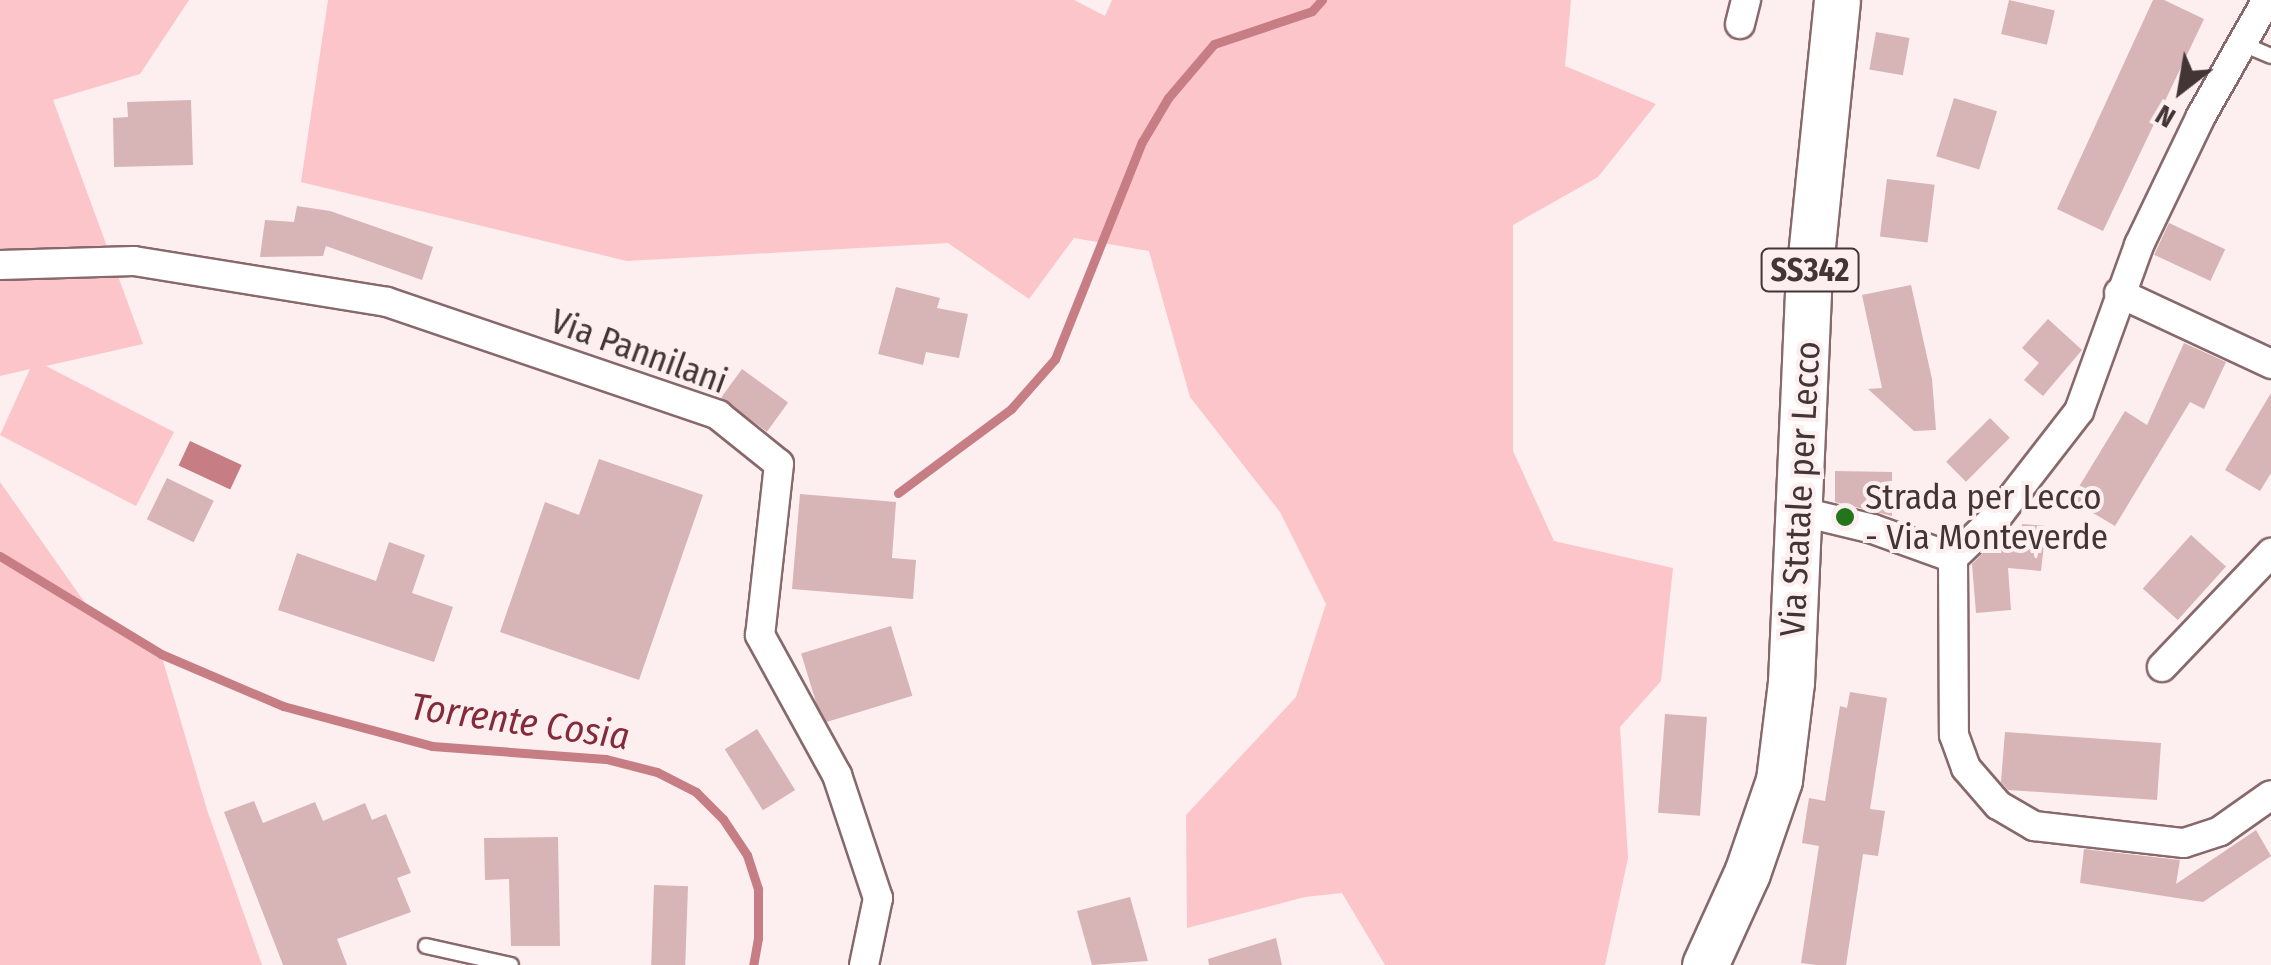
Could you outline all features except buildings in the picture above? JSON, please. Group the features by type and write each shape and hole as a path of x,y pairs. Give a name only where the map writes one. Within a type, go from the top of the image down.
{"main road":[{"name":"Via Statale per Lecco","path":"1705,965 1748,873 1779,780 1791,682 1810,276 1837,0"}],"street":[{"path":"2267,0 2258,50 2202,116 2119,293 2079,410 2000,514 1952,558 1954,735 1966,768 1998,805 2034,826 2184,844 2220,832 2271,795"},
{"name":"Via Pannilani","path":"0,265 134,261 387,302 718,415 779,464 760,634 837,774 878,898 864,965"},
{"path":"2119,293 2271,364"},
{"path":"1798,511 1873,529 1952,558"},
{"path":"2162,667 2271,553"}],"lane":[{"path":"426,946 510,965"}],"shaded area":[{"path":"0,0 189,0 140,74 53,100 143,344 46,366 174,432 136,506 0,435 30,369 0,376"},
{"path":"328,0 1074,0 1105,16 1112,0 1571,0 1565,66 1656,104 1598,177 1513,225 1513,451 1554,541 1673,568 1661,681 1620,727 1628,858 1605,965 1385,965 1342,893 1305,897 1187,928 1186,815 1296,697 1326,604 1280,512 1190,397 1149,251 1074,238 1029,299 948,243 627,261 301,182"},
{"path":"190,441 242,465 230,490 179,465"},
{"path":"0,482 95,617 161,654 207,810 262,965 0,965"}],"waterway":[{"path":"898,493 1011,409 1055,359 1142,142 1168,98 1214,44 1312,11 1322,0"},
{"name":"Torrente Cosia","path":"0,556 161,654 283,706 432,746 606,759 657,772 696,792 723,819 747,855 758,889 758,938 753,965"}],"place":[{"name":"Strada per Lecco - Via Monteverde","path":"1845,517"}]}
